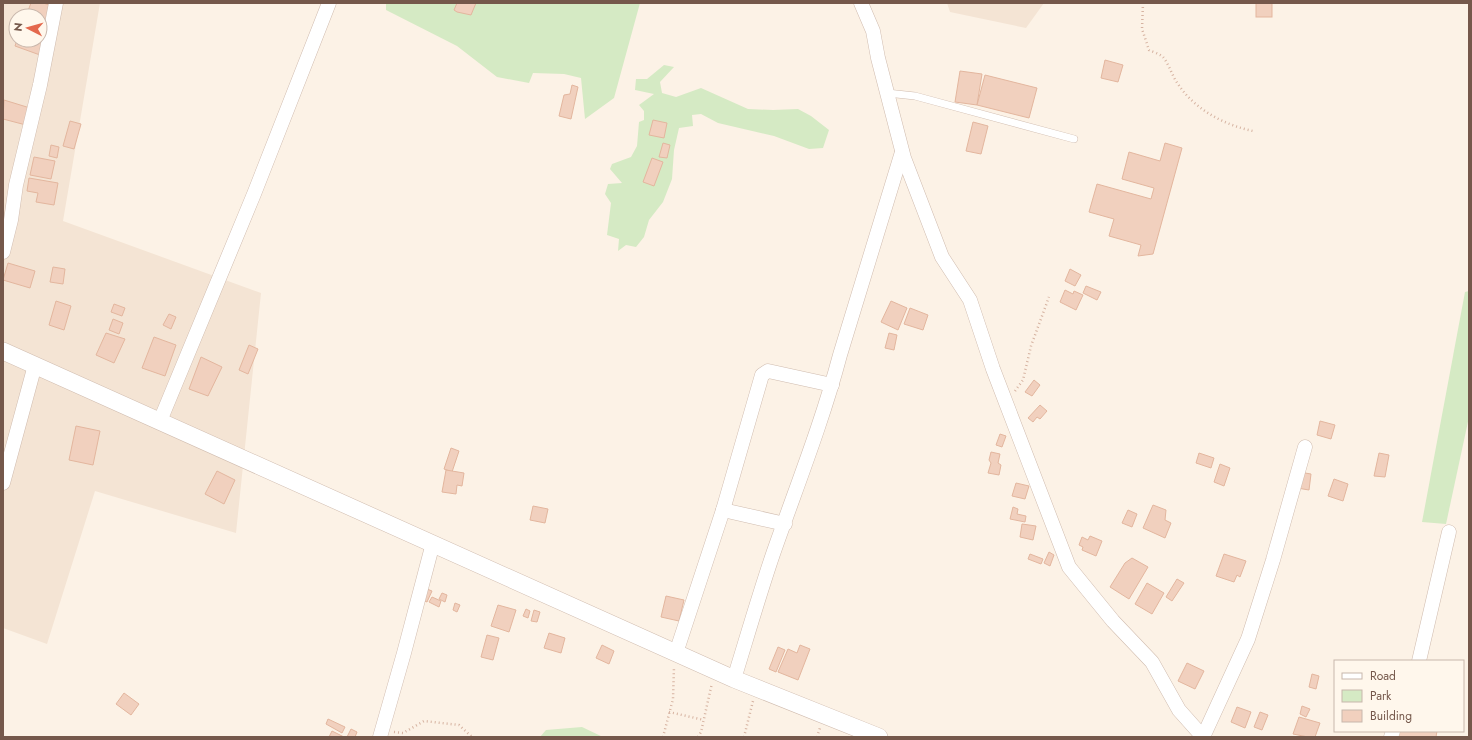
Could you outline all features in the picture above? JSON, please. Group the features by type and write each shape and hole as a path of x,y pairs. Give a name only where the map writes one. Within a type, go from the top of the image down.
{"street":[{"path":"3,252 11,220 16,185 40,85 56,3"},
{"path":"160,421 254,194 329,3"},
{"path":"861,3 873,31 902,152 942,257 970,300 993,369 1068,567 1113,621 1152,662 1179,710 1203,737 1248,639 1274,560 1305,447"},
{"path":"734,679 774,554 832,385 902,152"},
{"path":"3,351 734,679 879,737"},
{"path":"3,483 35,365"},
{"path":"676,653 723,510 764,374 768,371 832,385"},
{"path":"723,510 785,524"},
{"path":"1420,660 1449,532"},
{"path":"381,734 433,543"}],"lane":[{"path":"887,93 915,96 1074,139"}],"path":[{"path":"1143,3 1142,29 1149,50 1162,56 1178,85 1192,102 1215,117 1239,128 1253,131"},
{"path":"1006,403 1023,380 1031,346 1049,297"},
{"path":"662,737 673,699 676,653"},
{"path":"698,737 701,732 715,670"},
{"path":"744,737 756,687"},
{"path":"669,712 704,720"},
{"path":"381,734 403,733 424,721 459,725 472,737"}],"shaded area":[{"path":"3,3 100,3 63,221 261,293 236,533 95,491 47,644 3,628"},
{"path":"947,3 1044,3 1026,28 950,12"}],"green space":[{"path":"386,3 640,3 614,98 585,119 581,78 564,74 533,73 529,83 497,77 457,46 386,10"},
{"path":"664,65 674,67 660,82 662,93 676,97 701,88 748,109 798,109 811,116 829,130 823,148 809,149 774,136 718,123 701,114 692,115 693,126 679,128 674,150 672,179 663,202 649,220 644,237 636,247 626,245 618,251 619,239 607,235 611,203 605,194 608,184 622,183 610,169 612,164 631,157 637,146 639,122 644,120 644,111 639,105 654,94 635,90 636,79 647,79"},
{"path":"1469,291 1469,417 1446,524 1422,522 1465,292"},
{"path":"582,727 603,737 540,737 546,730"}],"building":[{"path":"31,3 43,3 53,6 48,19 48,8 29,8"},
{"path":"457,3 476,3 471,15 454,10"},
{"path":"1256,3 1272,3 1272,17 1256,17"},
{"path":"21,48 42,48 40,55"},
{"path":"1105,60 1123,65 1118,82 1101,78"},
{"path":"960,71 982,74 977,105 955,102"},
{"path":"985,75 1037,88 1029,118 977,105"},
{"path":"572,85 578,87 571,119 559,116 564,95 570,94"},
{"path":"4,100 30,108 26,125 3,119"},
{"path":"653,120 667,123 664,138 649,135"},
{"path":"70,121 81,124 74,149 63,146"},
{"path":"973,122 988,126 981,154 966,151"},
{"path":"663,143 670,145 667,158 659,157"},
{"path":"1165,143 1182,148 1153,254 1138,256 1141,245 1109,236 1114,219 1089,212 1097,184 1151,199 1154,188 1122,179 1129,152 1160,161"},
{"path":"51,145 59,147 57,158 49,156"},
{"path":"34,157 55,161 51,179 30,175"},
{"path":"652,158 663,162 654,186 643,182"},
{"path":"29,178 58,183 54,205 36,202 38,193 27,191"},
{"path":"8,263 35,271 30,288 3,280"},
{"path":"53,267 65,269 63,284 50,282"},
{"path":"1070,269 1081,275 1075,286 1065,281"},
{"path":"1086,286 1101,292 1097,300 1083,293"},
{"path":"1065,290 1073,294 1074,291 1083,295 1076,310 1060,302"},
{"path":"56,301 71,306 64,330 49,325"},
{"path":"891,301 907,308 898,330 881,322"},
{"path":"114,304 125,308 122,316 111,312"},
{"path":"910,308 928,315 923,330 904,324"},
{"path":"169,314 176,317 171,329 163,325"},
{"path":"113,319 123,323 119,334 109,330"},
{"path":"106,333 125,339 114,363 96,355"},
{"path":"889,333 897,335 894,350 885,348"},
{"path":"154,337 176,345 165,376 142,368"},
{"path":"249,345 258,349 248,374 239,370"},
{"path":"201,357 222,367 208,396 189,389"},
{"path":"1034,380 1040,385 1032,396 1025,392"},
{"path":"1040,405 1047,411 1040,419 1037,417 1033,422 1028,418"},
{"path":"1320,421 1335,425 1331,439 1317,435"},
{"path":"76,426 100,431 93,465 69,460"},
{"path":"1000,434 1006,436 1002,447 996,445"},
{"path":"451,448 459,451 452,472 444,469"},
{"path":"991,452 1000,454 998,463 1001,465 999,475 988,473 991,463 989,460"},
{"path":"1199,453 1214,458 1211,468 1196,463"},
{"path":"1379,453 1389,455 1385,477 1374,476"},
{"path":"1220,464 1230,468 1224,486 1214,482"},
{"path":"446,470 464,473 462,486 457,485 456,494 442,492"},
{"path":"217,471 235,480 224,504 205,494"},
{"path":"1299,472 1311,474 1309,490 1297,488"},
{"path":"1334,479 1348,484 1343,501 1328,496"},
{"path":"1016,483 1029,486 1025,499 1012,496"},
{"path":"1153,505 1166,510 1165,520 1171,523 1165,538 1143,528"},
{"path":"533,506 548,509 545,523 530,520"},
{"path":"1013,507 1018,509 1017,514 1026,516 1025,522 1010,519"},
{"path":"1128,510 1137,514 1132,527 1122,523"},
{"path":"1022,524 1036,526 1033,540 1020,537"},
{"path":"1090,536 1102,541 1096,556 1082,550 1083,547 1079,545 1082,537 1088,540"},
{"path":"1049,552 1054,555 1050,566 1044,563"},
{"path":"1030,554 1043,559 1041,564 1028,559"},
{"path":"1224,554 1246,561 1240,577 1237,575 1234,582 1216,576"},
{"path":"1132,558 1148,567 1129,599 1110,587 1125,563"},
{"path":"1177,579 1184,583 1172,601 1166,597"},
{"path":"1147,583 1164,593 1152,614 1135,604"},
{"path":"427,589 432,591 427,602 422,600"},
{"path":"442,593 447,595 445,602 439,599"},
{"path":"666,596 684,600 679,621 661,617"},
{"path":"432,597 441,601 439,607 429,602"},
{"path":"455,603 460,605 457,612 453,610"},
{"path":"498,605 516,610 509,632 491,626"},
{"path":"526,609 530,611 528,618 523,616"},
{"path":"534,610 540,612 537,622 531,621"},
{"path":"549,633 565,638 561,653 544,648"},
{"path":"487,635 499,638 493,660 481,657"},
{"path":"602,645 614,651 609,664 596,658"},
{"path":"800,645 810,649 798,680 778,672 788,649 797,653"},
{"path":"778,647 785,650 776,672 769,669"},
{"path":"1187,663 1204,671 1195,689 1178,681"},
{"path":"1312,674 1319,676 1316,689 1309,687"},
{"path":"124,693 139,704 131,715 116,704"},
{"path":"1302,706 1310,709 1306,717 1300,714"},
{"path":"1237,707 1251,712 1245,728 1231,722"},
{"path":"1260,712 1268,715 1262,730 1254,727"},
{"path":"1299,717 1320,723 1315,737 1293,734"},
{"path":"328,719 345,727 342,733 326,724"},
{"path":"351,729 357,732 355,737 347,737"},
{"path":"332,731 344,737 329,737"},
{"path":"1396,732 1437,732 1436,737 1394,737"}]}
